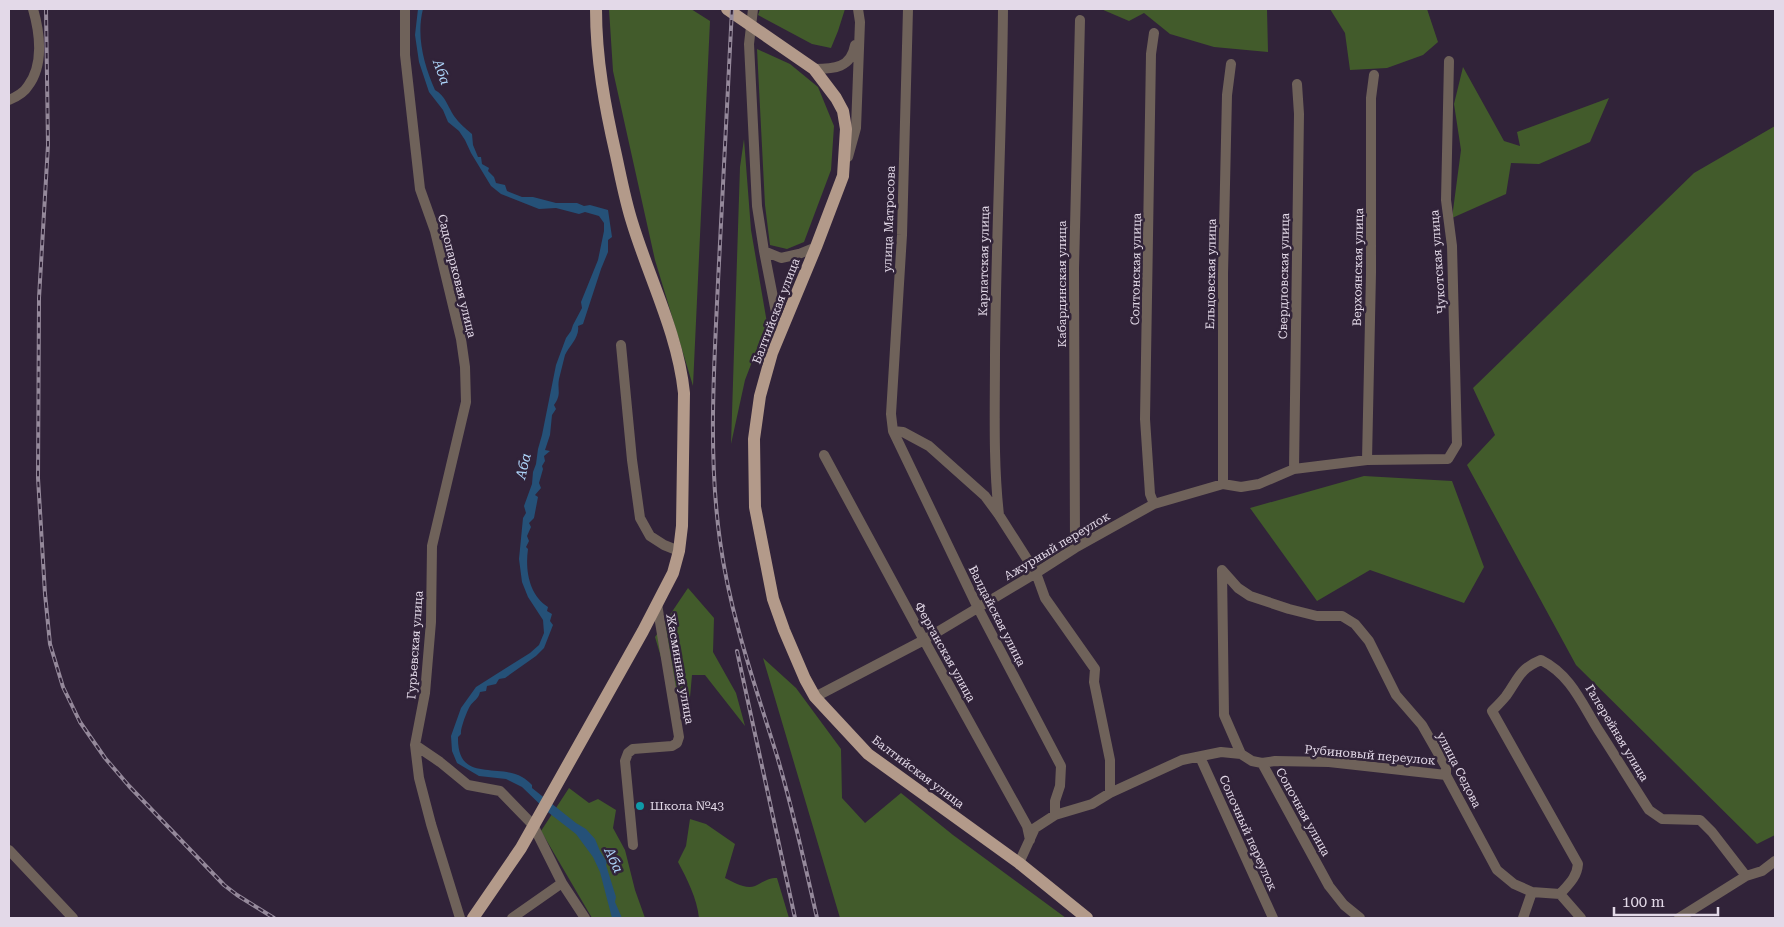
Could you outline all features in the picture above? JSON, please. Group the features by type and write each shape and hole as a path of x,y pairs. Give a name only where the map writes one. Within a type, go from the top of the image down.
{"main road":[{"path":"473,918 521,848 657,604 673,573 679,551 682,507 684,393 682,374 675,346 632,221 622,185 599,68 596,9"},
{"name":"Балтийская улица","path":"727,9 814,69 832,91 843,111 846,137 843,176 772,353 759,404 754,439 755,507 773,599 805,680 815,697 868,754 1019,863 1087,918"}],"street":[{"path":"9,100 28,88 36,75 39,52 38,28 33,9"},
{"name":"Садопарковая улица","path":"405,9 405,55 420,189 440,249 461,339 465,367 466,402 432,546"},
{"path":"753,9 749,44 757,206 780,333"},
{"path":"843,176 856,128 860,22 858,9"},
{"name":"улица Матросова","path":"893,431 891,414 902,235 908,9"},
{"name":"Карпатская улица","path":"1000,514 995,439 996,280 1002,109 1003,9"},
{"name":"Кабардинская улица","path":"1075,548 1074,269 1080,20"},
{"path":"814,69 835,68 844,65 850,59 854,50 860,22"},
{"name":"Солтонская улица","path":"1154,33 1151,54 1145,419 1150,494 1154,504"},
{"name":"Чукотская улица","path":"1367,460 1448,459 1457,444 1452,246 1446,200 1449,61"},
{"name":"Ельцовская улица","path":"1223,484 1223,274 1227,94 1231,64"},
{"name":"Верхоянская улица","path":"1367,460 1371,273 1371,98 1374,75"},
{"name":"Свердловская улица","path":"1294,469 1299,114 1297,84"},
{"path":"764,251 781,258 799,254 816,247"},
{"path":"621,345 632,460 640,518 650,536 664,545 679,551"},
{"name":"Карпатская улица","path":"893,431 903,432 929,446 985,496 1000,514 1036,573 1045,598 1095,669 1094,682 1110,760 1110,793"},
{"name":"Валдайская улица","path":"893,431 978,608 1061,766 1060,786 1055,800 1055,815"},
{"name":"Ферганская улица","path":"824,455 1027,826 1030,840"},
{"path":"1223,484 1241,487 1259,484 1294,469 1367,460"},
{"name":"Ажурный переулок","path":"815,697 924,640 1075,548 1154,504 1223,484"},
{"name":"Гурьевская улица","path":"432,546 431,622 425,693 415,745 421,787 460,918"},
{"name":"улица Седова","path":"1241,754 1224,715 1222,570 1238,588 1250,596 1318,616 1342,616 1356,624 1369,641 1396,695 1422,725 1446,767 1446,775 1497,870 1514,884 1532,892 1560,894"},
{"name":"Жасминная улица","path":"634,845 626,757 633,749 672,746 678,743 679,737 657,604"},
{"name":"Галерейная улица","path":"1560,894 1573,880 1577,873 1578,864 1492,711 1506,695 1519,674 1530,664 1541,660 1554,666 1575,689 1649,810 1662,819 1700,820 1712,832 1746,876"},
{"path":"415,745 468,785 500,791 535,822 562,883 585,918"},
{"path":"1019,863 1035,828 1055,815 1092,804 1110,793 1182,760 1221,752 1241,754"},
{"name":"Сопочная улица","path":"1241,754 1252,761 1262,763 1329,886 1344,905 1360,918"},
{"name":"Сопочный переулок","path":"1200,757 1273,918"},
{"name":"Рубиновый переулок","path":"1262,763 1275,761 1329,762 1446,775"},
{"path":"9,850 73,918"},
{"path":"1679,918 1746,876 1762,871 1775,861"},
{"path":"512,918 562,883"},
{"path":"1523,918 1532,892"},
{"path":"1560,894 1581,918"}],"green space":[{"path":"609,9 691,9 710,21 693,386 655,260 613,71"},
{"path":"760,9 845,9 831,48 812,44 758,15"},
{"path":"1101,9 1267,9 1268,52 1214,47 1170,34 1144,13 1129,21"},
{"path":"1330,9 1427,9 1438,42 1423,55 1387,68 1350,70 1345,33"},
{"path":"757,49 790,64 818,87 834,126 831,170 804,242 787,249 770,245 765,205"},
{"path":"1463,67 1504,141 1520,146 1517,132 1609,98 1590,142 1539,164 1511,163 1506,194 1452,218 1461,150 1454,104"},
{"path":"1775,126 1775,835 1757,844 1576,665 1467,465 1495,435 1473,388 1694,173"},
{"path":"744,139 751,230 767,323 745,380 731,444 740,167"},
{"path":"1364,476 1452,481 1484,567 1464,603 1370,570 1317,601 1250,508"},
{"path":"688,588 714,618 713,652 736,693 745,726 705,675 692,675 690,697 669,684 655,637"},
{"path":"763,658 796,688 841,749 842,798 865,823 901,793 953,835 1066,918 840,918"},
{"path":"569,788 589,803 598,799 616,810 613,828 625,850 635,890 645,918 592,918 541,831"},
{"path":"690,819 706,824 735,844 725,878 740,885 751,887 768,879 777,878 789,918 699,918 694,896 678,862 686,846"}],"water":[{"path":"418,9 423,9 420,30 422,50 435,90 444,98 456,119 472,134 473,145 478,157 481,157 482,164 489,168 488,171 494,177 496,183 505,185 507,191 522,197 533,197 556,203 577,203 608,210 612,237 608,240 608,252 583,324 578,326 576,338 565,355 559,379 559,395 554,405 556,409 552,415 550,435 545,450 550,451 544,456 545,461 542,466 543,469 539,483 541,488 535,495 538,497 534,518 529,523 531,527 527,536 529,541 526,547 528,549 527,565 530,581 536,596 548,607 547,611 552,614 550,621 553,625 544,648 536,656 505,678 499,679 496,684 487,686 486,691 480,692 469,708 461,734 458,737 459,751 464,761 480,769 512,773 523,778 532,785 532,788 586,829 595,839 607,862 606,865 616,897 615,902 622,918 612,918 600,872 593,857 576,834 549,813 522,787 506,779 479,776 457,763 452,751 451,736 461,708 476,687 530,653 539,645 544,633 543,620 528,597 522,582 519,559 523,518 526,513 524,506 532,484 556,365 566,338 582,308 581,302 598,260 604,223 599,216 585,212 579,214 556,208 539,209 501,194 491,186 465,140 459,131 448,122 443,110 429,92 419,62 415,35"}],"railway":[{"path":"46,9 48,145 39,298 38,478 50,644 63,687 80,722 105,758 129,786 224,885 274,918"},
{"path":"732,9 714,380 713,444 716,509 724,569 730,596 783,776 817,918"},
{"path":"737,651 795,918"}],"place":[{"name":"Школа №43","path":"640,806"}],"water label":[{"name":"Аба","path":"442,72"},
{"name":"Аба","path":"523,466"},
{"name":"Аба","path":"614,860"}]}
